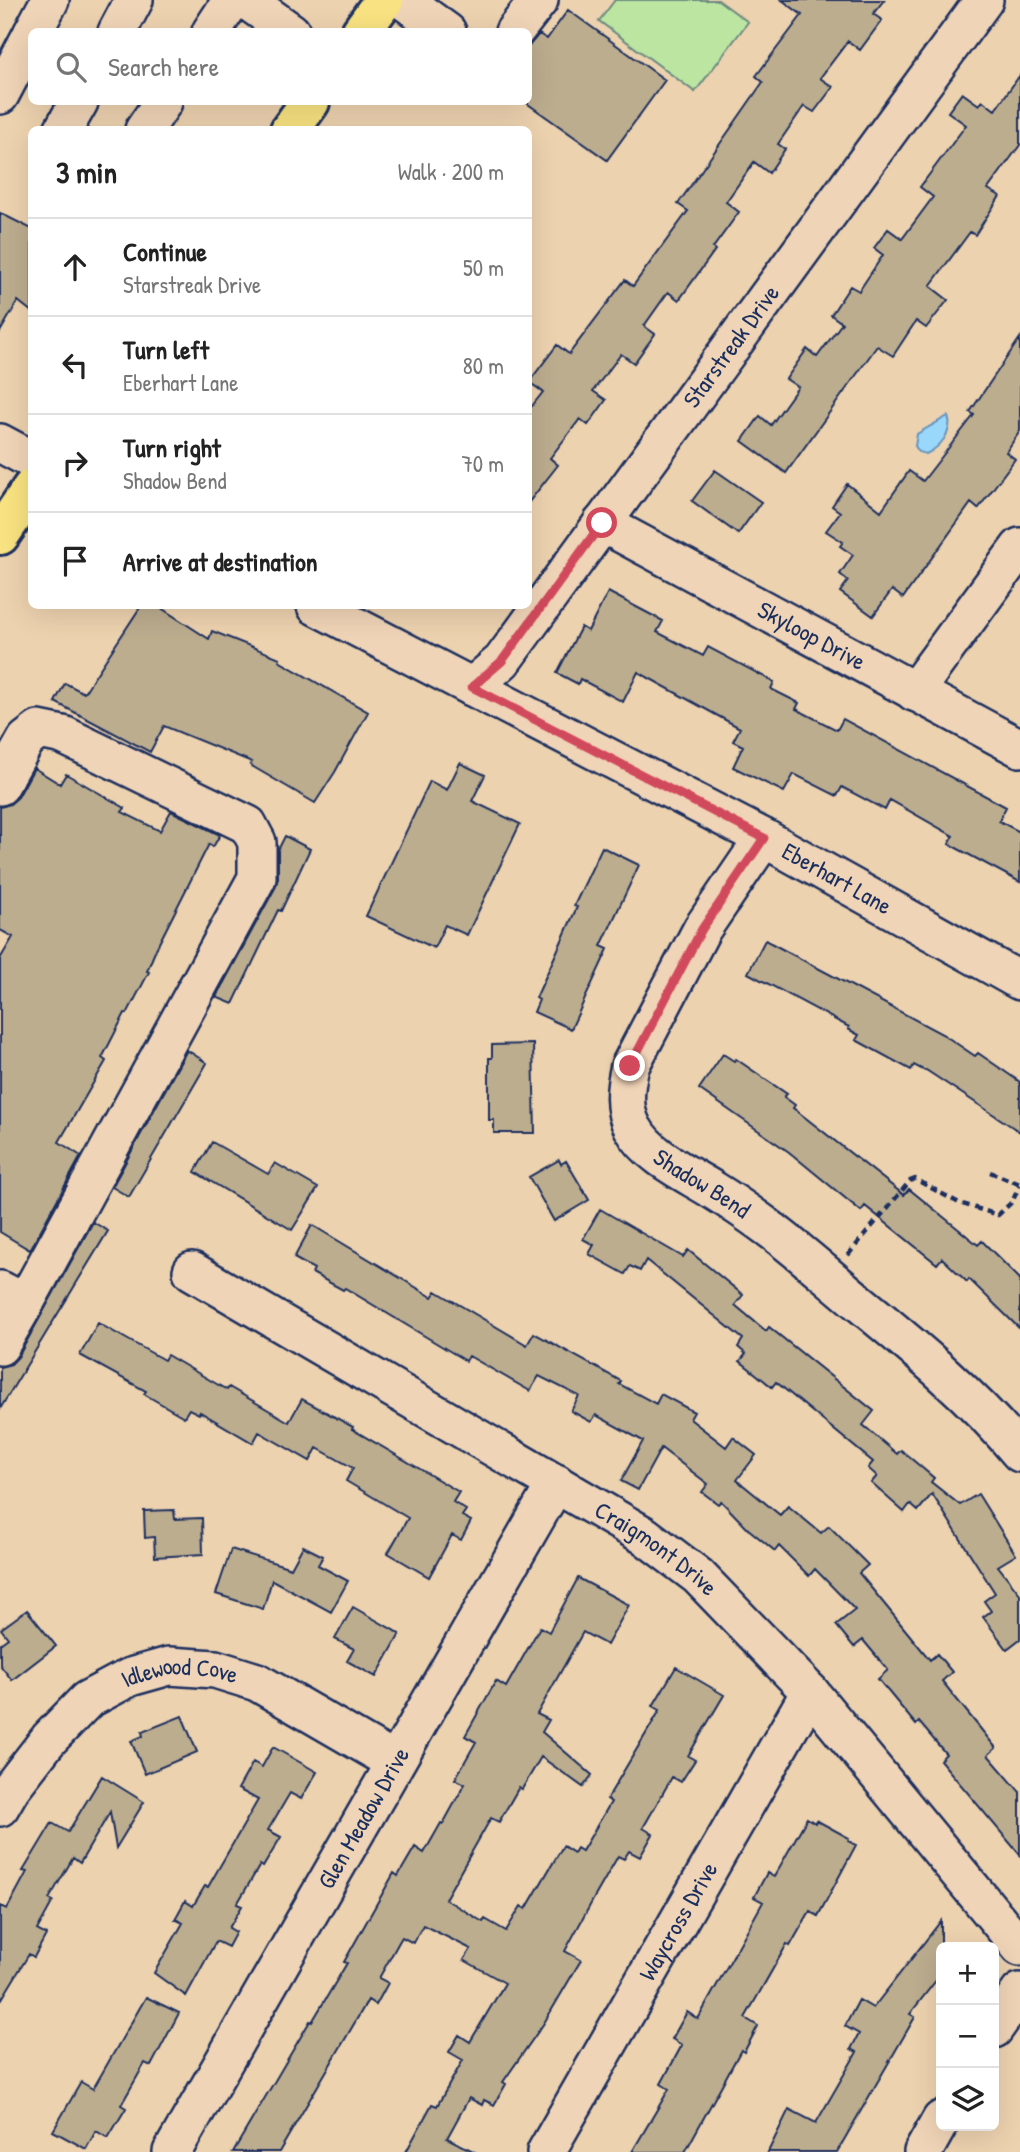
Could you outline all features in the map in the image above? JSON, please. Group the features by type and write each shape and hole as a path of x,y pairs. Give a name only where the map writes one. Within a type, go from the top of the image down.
{"main road":[{"path":"364,28 384,0"},
{"path":"293,126 308,105"},
{"path":"0,534 28,494"}],"street":[{"path":"35,28 50,0"},
{"path":"119,28 134,0"},
{"path":"214,28 232,0"},
{"path":"246,0 285,28"},
{"path":"403,0 442,28"},
{"path":"517,28 539,0"},
{"name":"Starstreak Drive","path":"472,687 502,661 984,0"},
{"path":"0,95 28,41"},
{"path":"65,126 77,105"},
{"path":"147,126 161,105"},
{"path":"0,443 28,458"},
{"name":"Skyloop Drive","path":"602,523 1020,748"},
{"path":"914,692 1020,547"},
{"name":"Eberhart Lane","path":"322,609 764,838 1020,981"},
{"path":"0,786 26,740 39,730 63,734 248,825 257,842 257,878 13,1297 0,1346"},
{"name":"Shadow Bend","path":"764,838 702,929 630,1066 626,1083 626,1108 634,1129 647,1145 666,1161 775,1233 934,1364 999,1427 1020,1453"},
{"name":"Craigmont Drive","path":"192,1271 645,1536 698,1576 810,1692 1020,1947"},
{"name":"Glen Meadow Drive","path":"172,2152 556,1483"},
{"name":"Idlewood Cove","path":"0,1807 11,1788 49,1739 87,1700 130,1677 169,1666 215,1669 257,1682 395,1762"},
{"name":"Waycross Drive","path":"546,2152 810,1692"},
{"path":"999,2022 1020,1993"},
{"path":"923,2152 936,2129"}],"path":[{"path":"846,1259 910,1181 915,1179 959,1203 998,1215 1012,1202 1020,1185 990,1172"}],"green space":[{"path":"615,0 718,0 748,22 695,92 599,21"}],"water":[{"path":"948,416 949,428 940,444 926,454 919,452 915,446 917,434"}],"building":[{"path":"782,0 884,0 873,14 882,20 860,50 848,41 820,78 833,87 814,112 804,106 778,144 785,149 769,173 754,162 726,202 739,212 713,248 715,250 679,300 668,292 644,326 655,334 634,363 621,354 593,391 606,400 588,425 580,419 550,458 558,465 532,498 532,406 543,392 532,384 532,378 557,345 569,354 625,280 633,286 688,211 678,204 763,82 756,76 802,15"},
{"path":"568,10 665,80 607,160 529,105 532,105 532,42 539,34 547,39"},
{"path":"1020,75 1020,145 988,189 1000,196 975,235 970,232 930,286 948,300 926,328 916,321 893,356 877,346 786,473 742,441 760,416 771,425 798,387 786,379 807,349 817,357 842,323 831,315 850,286 859,291 883,255 874,248 888,229 902,239 933,197 920,187 966,125 948,112 962,93 979,105 983,101 995,110"},
{"path":"0,213 28,227 28,309 18,301 0,332"},
{"path":"1020,338 1020,431 1006,452 1015,459 978,509 971,503 903,598 892,590 873,616 840,592 848,581 840,574 853,555 840,546 843,542 826,531 840,512 832,506 847,484 881,511 909,471 923,481 974,415 970,412"},
{"path":"715,470 761,502 738,534 692,501"},
{"path":"608,592 663,621 657,632 703,656 708,647 774,682 771,689 799,703 796,709 837,730 843,719 1006,807 999,821 1020,832 1020,882 949,844 953,836 890,800 885,810 842,787 837,796 794,774 784,792 733,767 743,746 733,741 740,728 638,672 623,702 580,679 578,684 557,673 581,627 588,631"},
{"path":"139,609 163,609 209,639 212,631 280,658 279,661 368,712 315,803 250,765 252,762 164,726 150,752 55,702 65,683 84,693"},
{"path":"460,763 485,775 472,801 520,824 467,935 445,925 434,948 366,916 430,781 447,790"},
{"path":"34,768 60,784 66,774 125,808 122,812 160,831 171,811 220,835 213,847 209,844 156,949 147,971 149,972 102,1058 106,1061 59,1142 81,1156 30,1250 0,1232 0,959 13,937 0,930 0,807 10,804 18,797"},
{"path":"285,836 310,849 233,1004 216,997 275,888 278,878 278,850"},
{"path":"602,847 639,865 601,946 608,949 571,1029 534,1012 539,1000 536,998"},
{"path":"765,940 944,1035 975,1056 978,1053 1020,1082 1020,1132 926,1070 914,1065 911,1070 856,1040 859,1035 848,1029 849,1027 748,973"},
{"path":"533,1044 535,1133 494,1133 494,1120 489,1120 489,1058 492,1058 492,1045"},
{"path":"187,1050 207,1063 129,1197 112,1187"},
{"path":"723,1054 734,1061 736,1059 787,1094 784,1097 795,1105 793,1108 904,1195 909,1189 978,1245 982,1241 1020,1279 1020,1329 969,1279 967,1282 942,1258 937,1264 865,1206 861,1211 789,1152 699,1089"},
{"path":"212,1142 268,1174 275,1163 318,1188 292,1230 195,1172"},
{"path":"559,1160 561,1164 566,1161 589,1200 554,1221 529,1177"},
{"path":"600,1209 683,1257 688,1250 743,1295 735,1305 766,1331 769,1327 874,1411 863,1425 897,1454 901,1450 934,1478 931,1482 960,1505 978,1494 1016,1555 998,1566 1020,1594 1020,1639 1007,1649 983,1617 991,1611 984,1601 995,1593 932,1494 918,1511 910,1504 904,1512 871,1483 877,1476 868,1468 873,1462 776,1382 772,1387 740,1361 746,1354 738,1347 743,1339 646,1260 640,1271 630,1266 625,1274 589,1254 594,1245 583,1239"},
{"path":"93,1222 108,1231 0,1409 0,1367 11,1364 18,1357"},
{"path":"312,1225 432,1297 436,1291 527,1345 534,1333 621,1381 619,1384 656,1404 661,1394 694,1412 690,1419 726,1447 733,1437 756,1455 737,1480 780,1515 788,1506 821,1533 829,1526 868,1565 859,1573 930,1660 937,1654 952,1672 942,1681 996,1748 988,1755 1020,1792 1020,1855 940,1760 946,1754 919,1722 916,1725 878,1679 888,1670 863,1640 854,1647 836,1625 855,1610 815,1569 809,1576 779,1546 775,1551 747,1528 721,1501 718,1504 702,1492 708,1484 661,1448 638,1490 621,1481 643,1441 596,1415 591,1422 571,1411 579,1396 539,1376 530,1391 469,1356 466,1361 345,1288 343,1290 312,1273 314,1269 294,1258"},
{"path":"98,1323 164,1360 167,1355 227,1390 229,1387 289,1422 302,1399 353,1427 352,1429 459,1492 453,1502 466,1510 462,1516 471,1521 461,1540 452,1535 429,1577 388,1553 408,1518 346,1481 353,1468 317,1448 310,1461 259,1432 253,1443 200,1412 199,1414 189,1409 184,1417 144,1394 146,1391 80,1355"},
{"path":"174,1510 175,1519 202,1518 203,1554 155,1557 154,1537 145,1538 144,1511"},
{"path":"303,1546 323,1556 318,1565 348,1581 331,1612 272,1580 263,1609 216,1594 231,1549 291,1568"},
{"path":"578,1578 629,1605 607,1645 583,1632 537,1714 549,1720 542,1732 592,1775 583,1787 541,1757 522,1789 519,1787 499,1822 491,1818 445,1899 483,1922 485,1919 506,1931 521,1906 526,1909 563,1846 574,1853 577,1848 582,1851 611,1802 607,1799 660,1710 653,1706 676,1667 724,1695 688,1756 695,1760 681,1782 672,1777 643,1828 653,1834 640,1857 629,1851 624,1859 618,1856 594,1898 565,1951 581,1960 544,2023 503,2082 506,2084 494,2105 484,2100 482,2105 469,2098 447,2138 475,2152 406,2152 432,2104 437,2106 463,2060 449,2052 459,2035 470,2042 505,1983 464,1960 471,1949 423,1925 413,1943 402,1937 379,1978 388,1983 376,2005 368,2000 279,2152 233,2152 347,1963 344,1962 394,1873 398,1876 415,1847 424,1853 441,1823 443,1824 465,1784 455,1779 476,1742 465,1736 496,1681 506,1687 540,1627 549,1632"},
{"path":"353,1607 400,1634 376,1677 347,1661 354,1649 335,1639"},
{"path":"27,1610 56,1646 12,1680 0,1665 0,1644 8,1638 1,1629"},
{"path":"182,1716 197,1752 145,1774 131,1741 143,1736 142,1732"},
{"path":"273,1747 317,1772 301,1799 290,1793 268,1830 281,1837 263,1867 260,1865 237,1904 242,1906 229,1928 236,1932 228,1947 216,1941 186,1996 154,1973 183,1923 175,1919 185,1901 193,1906 205,1886 208,1887 258,1800 238,1789 253,1762 262,1767"},
{"path":"102,1776 144,1802 116,1848 110,1812 80,1863 73,1858 49,1899 53,1901 37,1930 46,1935 34,1957 29,1954 0,2002 0,1906 7,1909 27,1872 23,1871 52,1823 68,1832"},
{"path":"807,1818 849,1838 848,1841 856,1845 818,1916 810,1911 790,1946 787,1944 745,2018 758,2026 744,2052 741,2050 685,2152 632,2152 669,2089 661,2084 682,2045 672,2039 687,2012 698,2019 763,1902 754,1897 767,1873 774,1877"},
{"path":"941,1921 941,1942 936,1942 936,1980 910,2014 915,2017 837,2152 768,2152 789,2109 816,2123 857,2052 851,2049 859,2034 845,2026 859,2000 873,2008"},
{"path":"146,1997 179,2013 151,2066 145,2063 121,2105 126,2108 108,2138 96,2131 86,2149 53,2131 81,2082 93,2089"}],"route":[{"path":"602,523 502,661 472,687 764,838 702,929 630,1066"}]}
